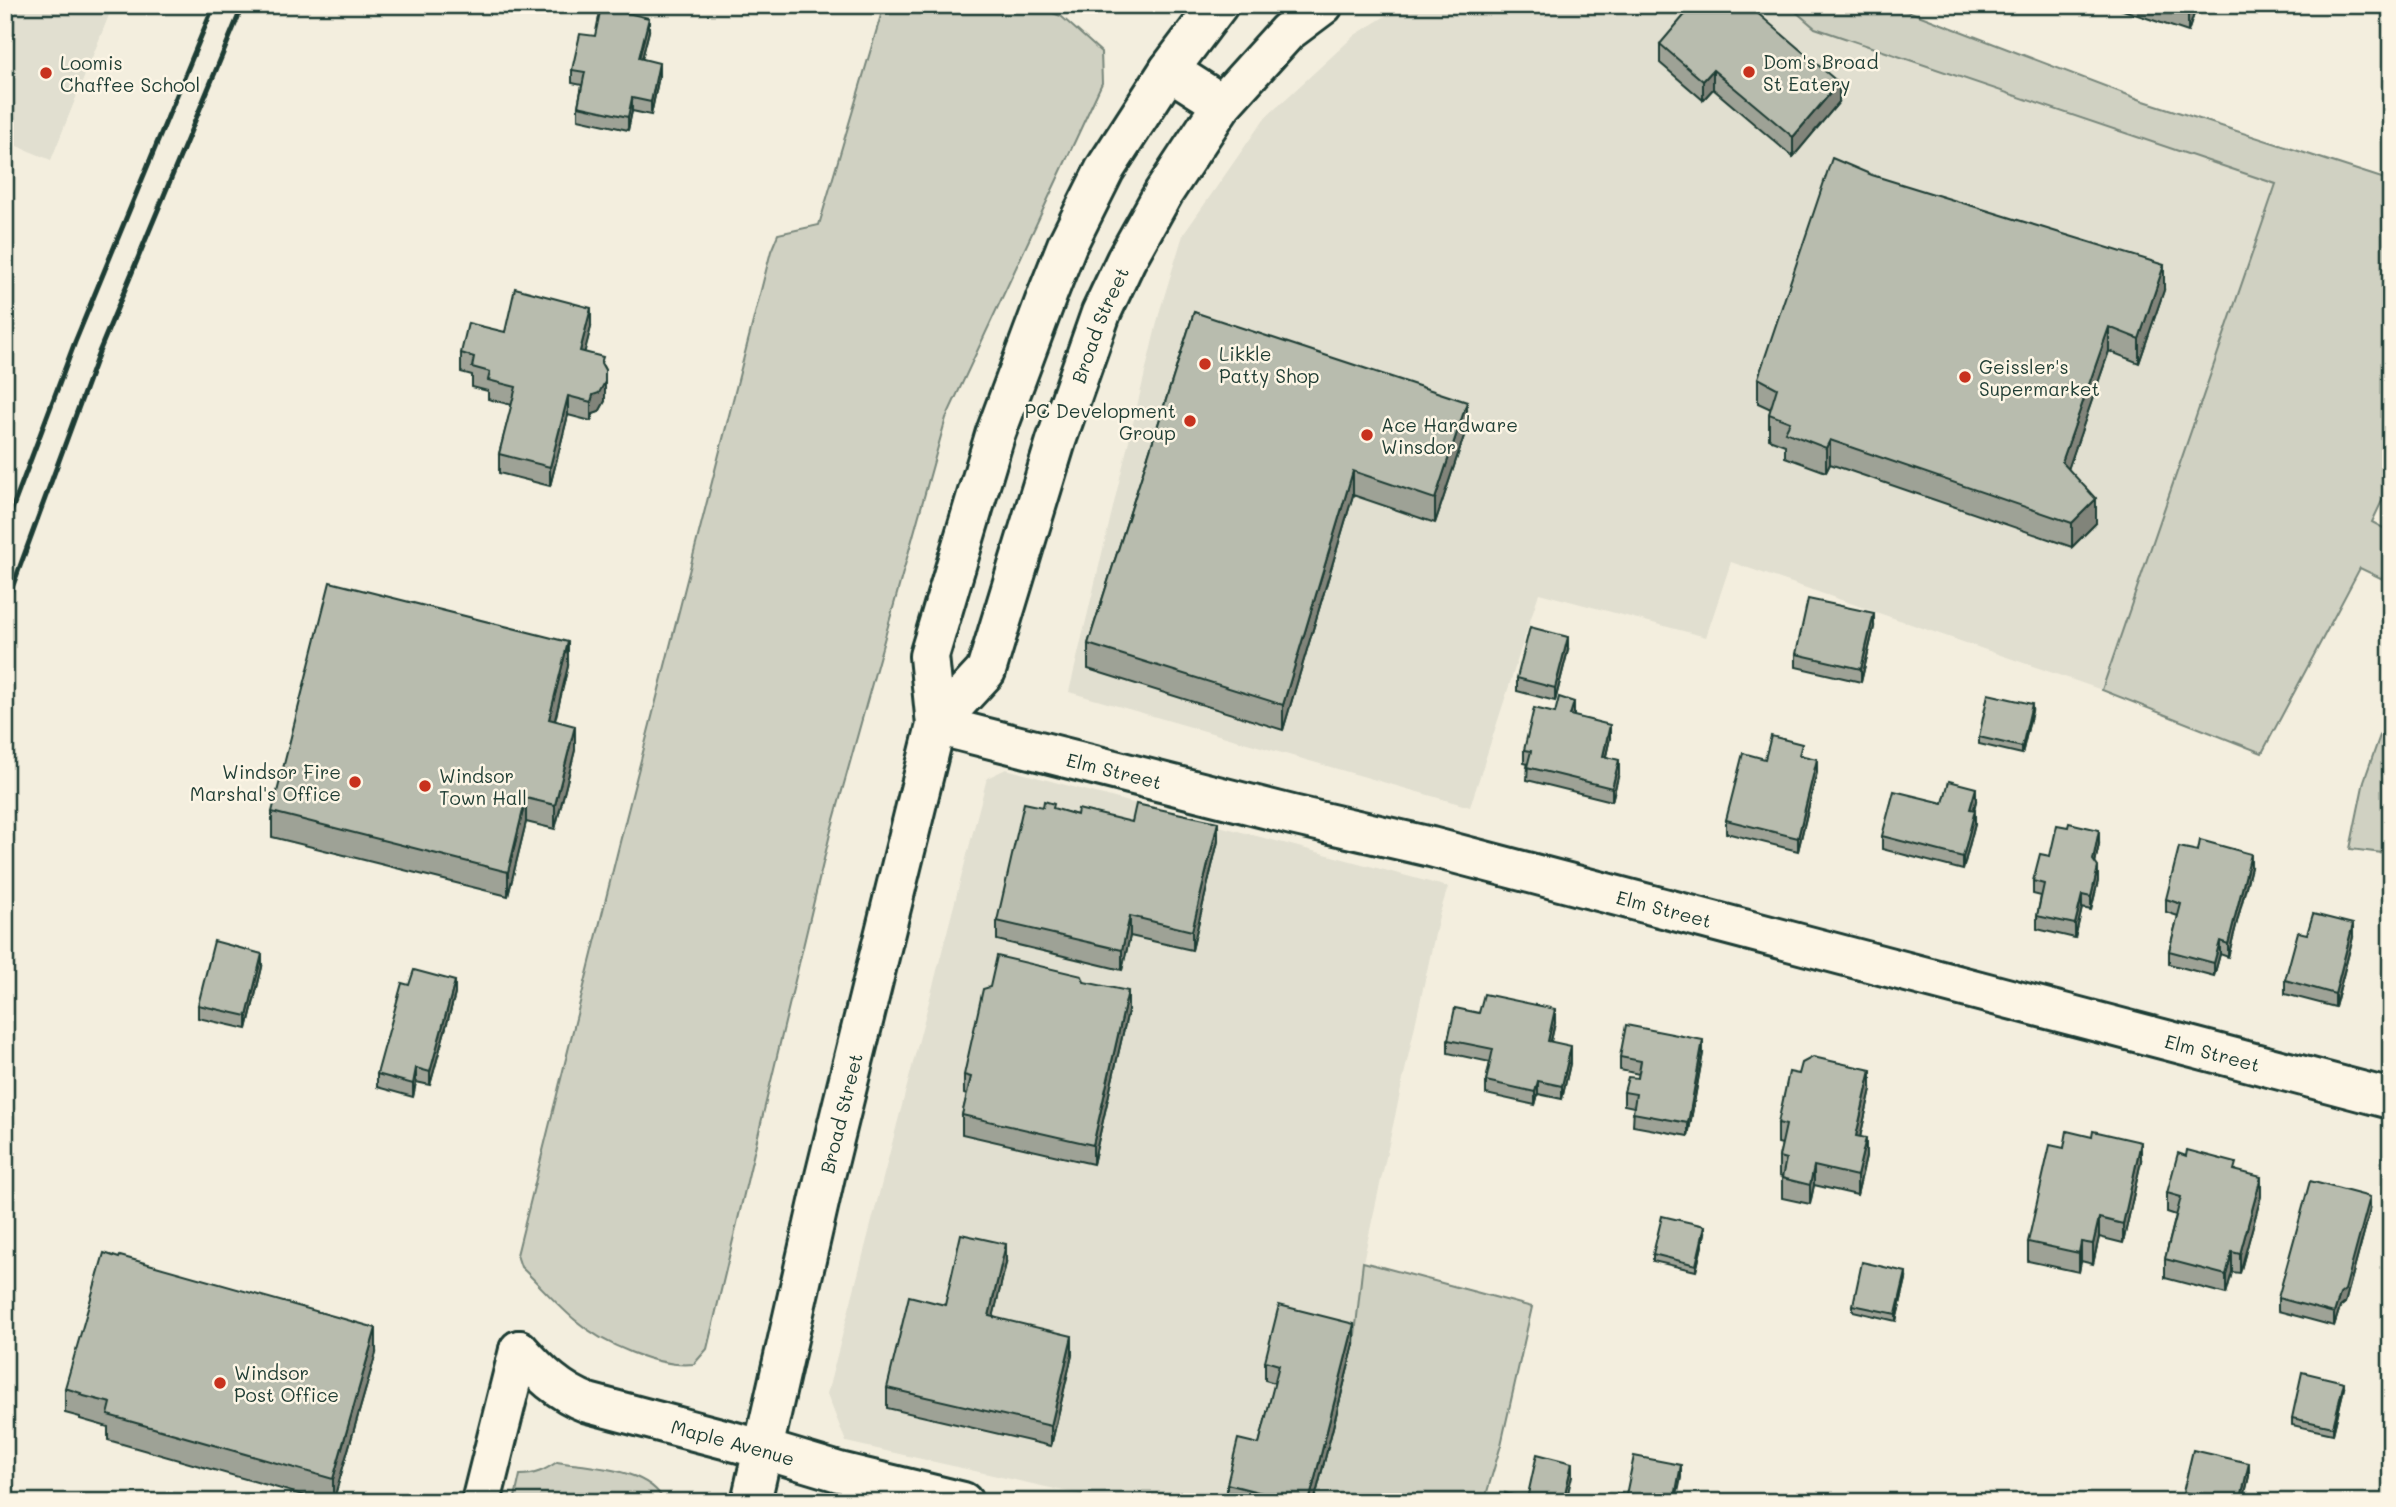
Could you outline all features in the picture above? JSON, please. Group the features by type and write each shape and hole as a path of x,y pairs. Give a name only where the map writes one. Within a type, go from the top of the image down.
{"main road":[{"name":"Broad Street","path":"751,1502 825,1176 936,725 929,656 995,435 1067,245 1105,169 1169,70 1218,5"},
{"name":"Broad Street","path":"936,725 986,671 1056,442 1101,313 1126,260 1164,192 1222,104 1287,32 1323,5"},
{"path":"1169,70 1222,104"},
{"path":"1067,245 1126,260"},
{"name":"Elm Street","path":"936,725 1292,815 1431,847 2391,1099"},
{"name":"Maple Avenue","path":"481,1502 519,1350 551,1382 574,1398 839,1472 963,1502"}],"shaded area":[{"name":"Loomis Chaffee School","path":"5,5 113,5 51,160 5,141"},
{"path":"884,5 1031,5 1061,16 1101,52 1102,83 946,418 830,834 707,1349 694,1364 664,1362 615,1346 587,1329 521,1267 517,1255 771,251 778,234 819,225"},
{"path":"1403,5 1788,5 1815,28 2277,184 2102,690 1731,562 1706,637 1539,593 1470,807 1069,692 1160,310 1183,235 1264,119 1355,35"},
{"path":"1788,5 1892,5 2144,101 2391,181 2391,482 2372,522 2391,532 2391,583 2360,568 2262,753 2102,690 2276,184 1815,28"},
{"path":"2391,704 2391,854 2350,849 2364,781"},
{"path":"1006,769 1448,887 1439,916 1363,1262 1354,1344 1314,1502 1113,1502 846,1442 827,1394 987,778"},
{"path":"1363,1262 1532,1307 1501,1445 1484,1502 1314,1502 1354,1344"},
{"path":"557,1462 633,1476 657,1491 664,1502 514,1502 520,1475 540,1472"}],"building":[{"path":"1693,5 1748,5 1839,83 1793,137 1713,70 1703,81 1660,44"},
{"path":"601,7 649,18 639,58 659,63 651,102 632,98 628,117 578,106 585,72 572,70 580,34 595,36"},
{"path":"1832,158 1872,175 2164,265 2139,339 2109,327 2062,462 2096,499 2072,523 1830,440 1826,448 1785,432 1790,422 1769,414 1777,388 1758,378"},
{"path":"515,288 591,308 580,351 603,357 601,363 605,370 605,382 599,393 593,395 591,402 568,396 550,467 499,454 516,387 488,380 490,372 472,367 474,357 461,353 468,323 505,332"},
{"path":"1194,312 1467,402 1435,499 1353,471 1283,705 1088,644"},
{"name":"Windsor Town Hall","path":"330,582 568,642 549,719 575,726 555,805 526,798 508,872 272,812"},
{"path":"1808,599 1874,613 1861,669 1796,654"},
{"path":"1530,627 1568,637 1555,688 1517,678"},
{"path":"1988,694 2032,704 2022,747 1979,737"},
{"path":"1559,697 1574,702 1570,715 1610,725 1603,756 1619,760 1612,788 1527,767 1531,751 1524,750 1534,708 1555,713"},
{"path":"1771,736 1802,744 1799,755 1817,759 1798,838 1726,820 1743,753 1765,759"},
{"path":"1949,781 1976,788 1970,809 1975,810 1963,857 1882,836 1894,791 1943,803"},
{"path":"1044,801 1054,804 1053,808 1077,815 1078,809 1132,822 1136,804 1218,822 1192,931 1130,916 1122,950 997,921 1024,803 1043,807"},
{"path":"2069,823 2099,830 2093,860 2098,867 2091,897 2082,895 2075,924 2037,916 2044,884 2033,881 2040,854 2050,856 2057,825 2068,827"},
{"path":"2200,840 2251,854 2228,944 2220,941 2214,963 2169,951 2181,904 2166,899 2179,847 2198,851"},
{"path":"2313,914 2353,924 2335,994 2285,980 2298,932 2307,934"},
{"path":"214,941 262,954 247,1016 198,1005"},
{"path":"997,956 1082,976 1084,982 1128,991 1093,1145 962,1115 971,1077 964,1075 983,989 990,987"},
{"path":"414,970 455,981 430,1072 416,1068 413,1084 377,1074 402,983 409,985"},
{"path":"1484,994 1555,1009 1548,1041 1571,1046 1562,1086 1538,1081 1535,1092 1486,1081 1493,1049 1448,1040 1455,1008 1479,1013"},
{"path":"1626,1025 1703,1040 1688,1123 1633,1113 1636,1094 1624,1092 1628,1077 1638,1078 1641,1061 1620,1057"},
{"path":"1813,1057 1871,1070 1856,1136 1866,1138 1857,1176 1814,1166 1810,1185 1782,1178 1786,1159 1779,1157 1786,1125 1778,1123 1789,1072 1799,1074 1802,1063"},
{"path":"2067,1131 2092,1137 2093,1131 2141,1142 2123,1224 2099,1218 2093,1244 2081,1242 2079,1253 2028,1242 2050,1145 2064,1148"},
{"path":"2187,1150 2236,1163 2234,1170 2261,1177 2240,1254 2232,1252 2226,1275 2165,1259 2181,1197 2167,1193 2178,1153 2186,1156"},
{"path":"2310,1181 2370,1197 2345,1290 2340,1294 2334,1313 2278,1298"},
{"path":"1662,1216 1705,1226 1696,1265 1653,1254"},
{"path":"961,1234 1006,1244 989,1316 1072,1336 1051,1426 887,1388 909,1296 945,1305"},
{"name":"Windsor Post Office","path":"104,1253 376,1328 333,1479 108,1415 111,1403 65,1388"},
{"path":"1862,1262 1906,1272 1896,1314 1853,1305"},
{"path":"1279,1305 1354,1324 1309,1502 1297,1502 1227,1484 1238,1439 1259,1444 1279,1365 1265,1361"},
{"path":"2302,1372 2344,1382 2333,1427 2292,1418"},
{"path":"2193,1450 2249,1463 2240,1502 2225,1502 2183,1492"},
{"path":"1537,1454 1572,1463 1563,1502 1503,1502 1505,1493 1527,1499"},
{"path":"1634,1456 1681,1465 1674,1502 1615,1502 1617,1493 1626,1495"},
{"path":"1777,1494 1809,1501 1809,1502 1775,1502"}],"railway":[{"path":"5,528 75,342 214,5"},
{"path":"5,607 99,352 243,5"}],"place":[{"name":"Dom's Broad St Eatery","path":"1749,72"},
{"name":"Loomis Chaffee School","path":"46,73"},
{"name":"Likkle Patty Shop","path":"1205,364"},
{"name":"Geissler's Supermarket","path":"1965,377"},
{"name":"PC Development Group","path":"1190,421"},
{"name":"Ace Hardware Winsdor","path":"1367,435"},
{"name":"Windsor Fire Marshal's Office","path":"355,782"},
{"name":"Windsor Town Hall","path":"425,786"},
{"name":"Windsor Post Office","path":"220,1383"}]}
